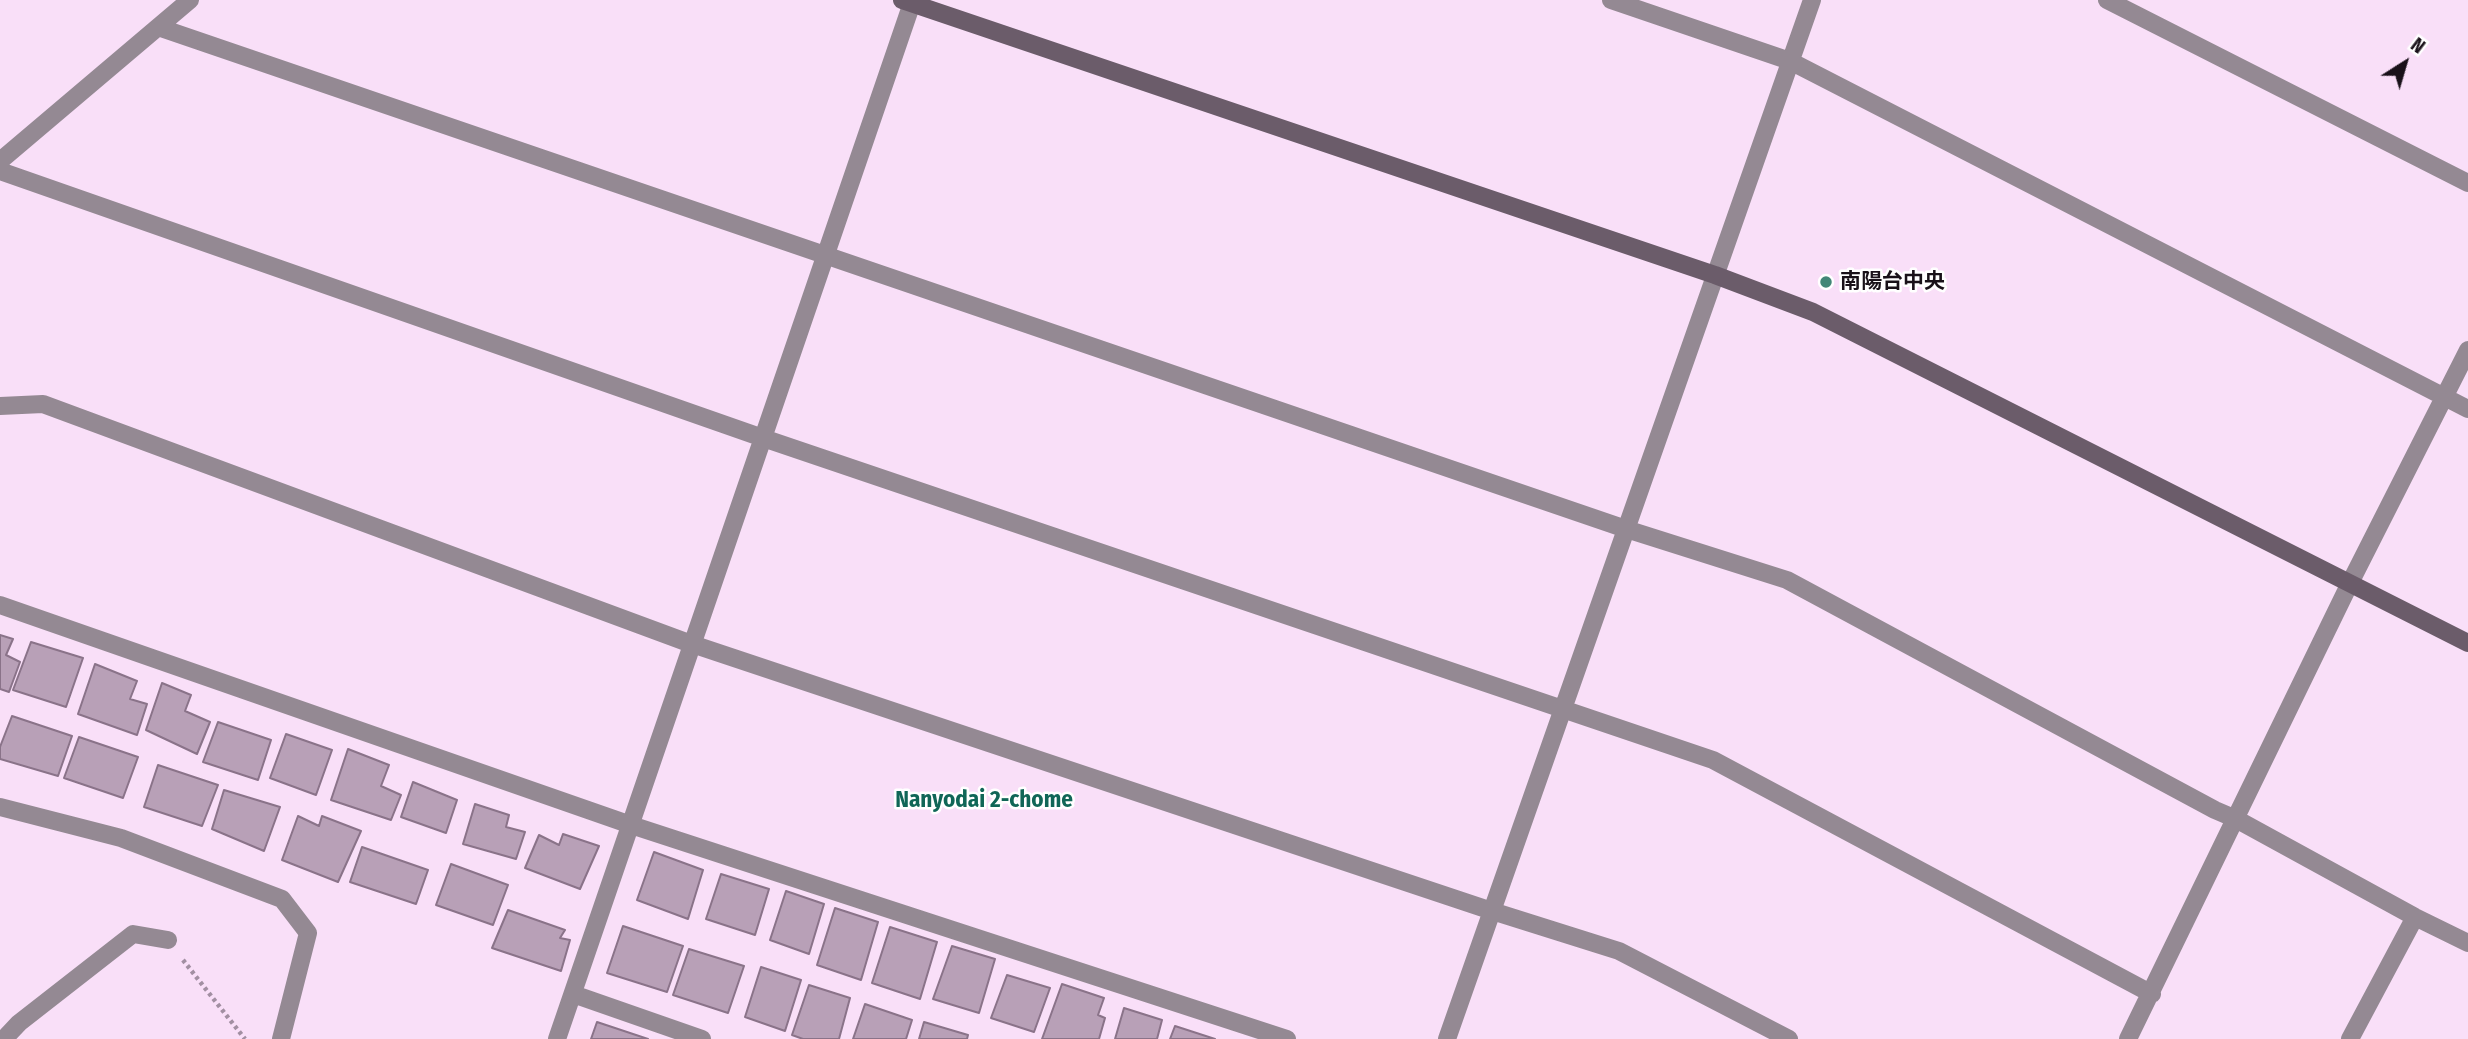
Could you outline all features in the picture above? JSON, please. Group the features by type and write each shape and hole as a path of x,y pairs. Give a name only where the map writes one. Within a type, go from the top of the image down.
{"street":[{"path":"0,162 190,0"},
{"path":"1611,0 1790,61 2468,409"},
{"path":"1447,1039 1812,0"},
{"path":"2107,0 2468,183"},
{"path":"557,1039 826,256 909,1 1715,275 1813,312 2468,643"},
{"path":"158,27 1626,529 1787,580 2468,943"},
{"path":"0,171 763,438 1713,760 2152,994"},
{"path":"2128,1039 2350,583 2468,351"},
{"path":"0,406 43,404 693,644 1619,951 1789,1039"},
{"path":"0,605 631,825 1287,1039"},
{"path":"0,807 121,838 282,899 307,933 281,1039"},
{"path":"2350,1039 2415,917"},
{"path":"4,1039 19,1023 133,934 168,940"},
{"path":"573,994 702,1039"}],"path":[{"path":"168,940 245,1039"}],"building":[{"path":"0,635 13,639 6,655 20,662 9,692 0,689"},
{"path":"31,642 83,658 66,707 13,690"},
{"path":"95,664 137,681 130,699 147,704 137,735 78,714"},
{"path":"162,683 191,695 185,711 210,722 197,754 146,730"},
{"path":"12,716 72,736 58,776 0,759 0,747"},
{"path":"218,722 271,740 258,780 203,762"},
{"path":"286,734 332,750 316,795 270,778"},
{"path":"79,737 138,757 123,798 64,778"},
{"path":"348,749 389,765 381,786 401,795 391,820 331,800"},
{"path":"158,765 218,785 202,826 144,807"},
{"path":"413,782 457,800 446,833 401,817"},
{"path":"224,790 280,807 264,851 212,829"},
{"path":"475,804 509,815 506,827 525,832 516,859 463,844"},
{"path":"298,816 319,826 322,816 361,831 338,882 282,860"},
{"path":"563,834 599,846 580,889 525,868 539,835 559,845"},
{"path":"362,847 428,870 416,904 350,882"},
{"path":"654,852 703,870 688,919 637,900"},
{"path":"451,864 508,885 493,925 436,905"},
{"path":"721,874 769,889 755,935 706,919"},
{"path":"786,891 824,904 809,954 770,940"},
{"path":"835,908 878,922 861,980 817,965"},
{"path":"508,910 565,930 560,938 570,940 561,971 492,948"},
{"path":"623,926 683,946 667,992 607,973"},
{"path":"890,927 937,942 920,999 872,983"},
{"path":"952,946 995,959 979,1013 933,999"},
{"path":"689,949 744,966 728,1013 673,995"},
{"path":"761,967 801,980 785,1031 745,1017"},
{"path":"1007,975 1050,988 1034,1032 991,1018"},
{"path":"1062,984 1104,998 1098,1015 1105,1018 1099,1039 1042,1039"},
{"path":"809,985 850,998 839,1039 803,1039 792,1035"},
{"path":"865,1004 912,1020 906,1039 853,1039"},
{"path":"1124,1008 1162,1020 1157,1039 1115,1039"},
{"path":"597,1022 648,1039 591,1039"},
{"path":"924,1022 968,1035 967,1039 919,1039"},
{"path":"1175,1026 1215,1039 1170,1039"}],"place":[{"name":"南陽台中央","path":"1826,282"}],"district":[{"name":"Nanyodai 2-chome","path":"984,801"}]}
